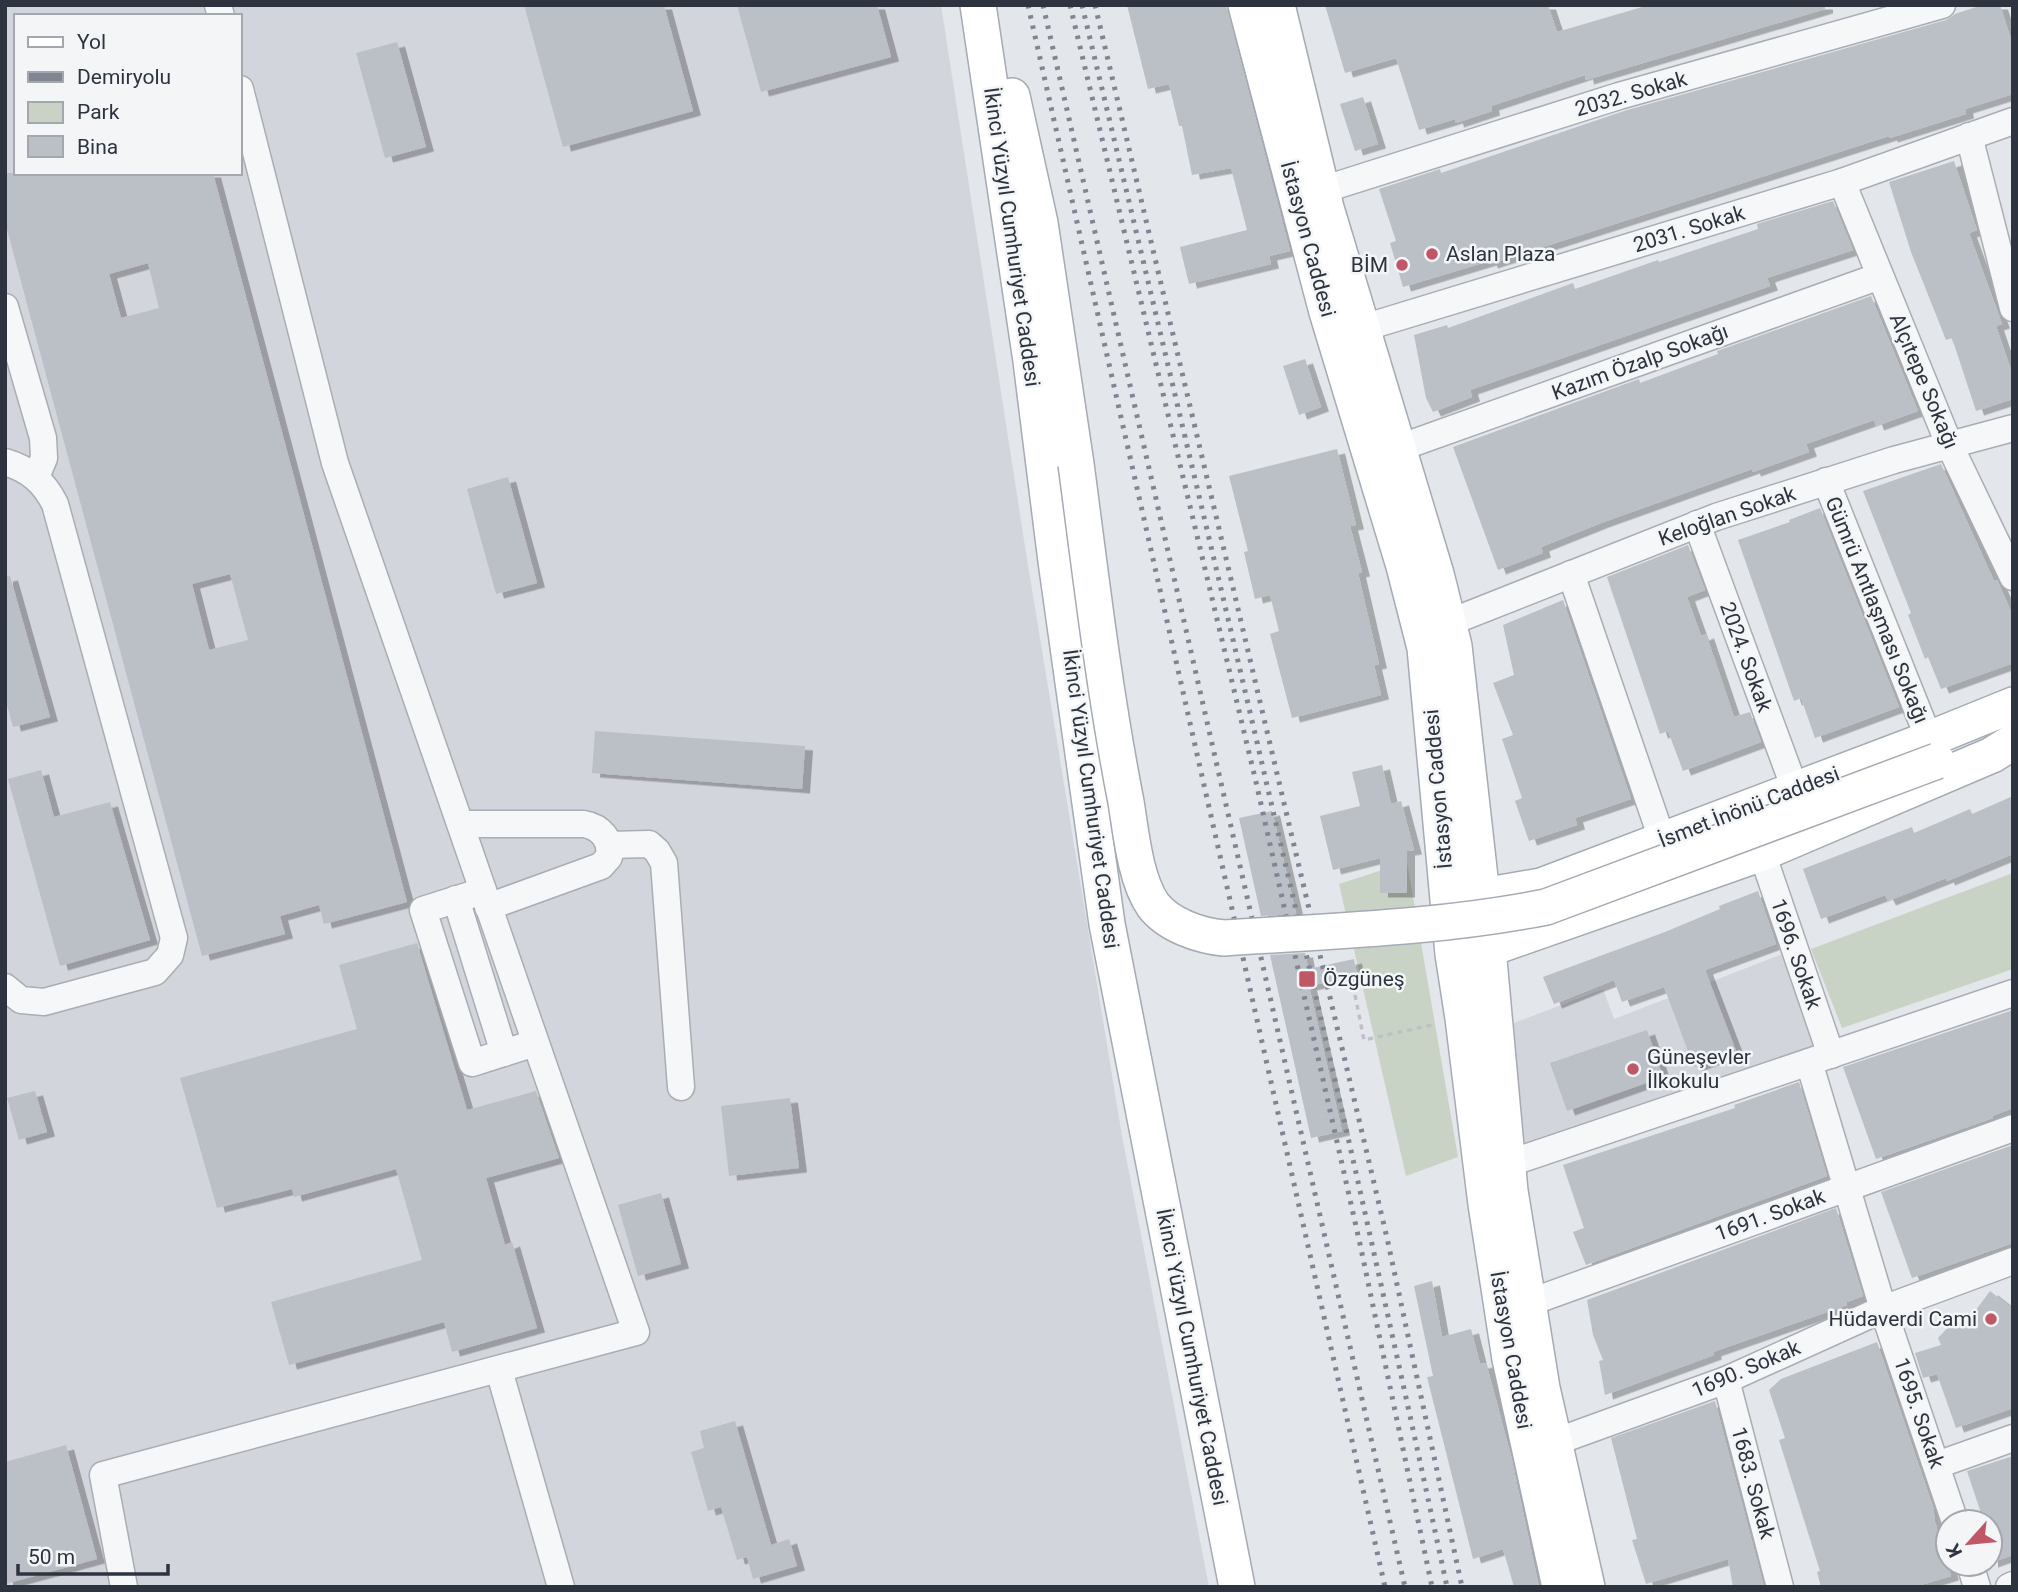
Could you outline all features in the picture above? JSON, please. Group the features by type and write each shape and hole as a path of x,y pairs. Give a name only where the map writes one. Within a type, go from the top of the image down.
{"main road":[{"name":"İkinci Yüzyıl Cumhuriyet Caddesi","path":"978,5 1031,361 1054,548 1107,924 1237,1587"},
{"path":"986,5 1018,116 1037,210 1119,769 1147,893 1161,913 1171,921 1197,932 1224,938 1399,926 1504,915 1546,906 1933,750"},
{"name":"İstasyon Caddesi","path":"1246,5 1327,312 1404,566 1425,648 1452,954 1463,1018 1486,1204 1510,1359 1560,1587"},
{"name":"İstasyon Caddesi","path":"1277,5 1322,190 1399,448 1454,646 1488,949 1507,1164 1542,1388 1587,1587"},
{"name":"İsmet İnönü Caddesi","path":"1933,750 2013,705"},
{"name":"İsmet İnönü Caddesi","path":"1448,902 1541,886 1795,789 1933,750 2013,733"},
{"path":"1452,954 1488,949 1762,853 1992,755 2013,742"}],"street":[{"name":"2032. Sokak","path":"1322,190 1619,96 1942,5"},
{"path":"124,1587 103,1475 636,1332 335,463 242,97"},
{"name":"2031. Sokak","path":"1363,328 1842,182 2013,121"},
{"path":"1969,136 2013,308"},
{"name":"Alçıtepe Sokağı","path":"1842,182 1950,444 2013,577"},
{"name":"Kazım Özalp Sokağı","path":"1399,448 1880,275"},
{"path":"5,307 43,438 44,458 36,477"},
{"name":"Keloğlan Sokak","path":"1448,623 1697,524 1826,481 2013,428"},
{"path":"5,462 36,477 55,503 174,938 170,955 155,972 44,1002 21,1000 5,987"},
{"name":"Gümrü Antlaşması Sokağı","path":"1826,481 1933,750"},
{"name":"2024. Sokak","path":"1697,524 1795,789"},
{"path":"1571,574 1662,839"},
{"path":"461,824 584,824 603,833 609,845 610,857 601,866 486,899 456,899 424,910 471,1063 536,1043"},
{"path":"609,845 649,844 664,863 681,1087"},
{"name":"1696. Sokak","path":"1762,853 1820,1059"},
{"path":"1507,1164 2013,993"},
{"name":"1695. Sokak","path":"1820,1059 1847,1187 1883,1309 1951,1508"},
{"name":"1691. Sokak","path":"1528,1303 2013,1128"},
{"name":"1690. Sokak","path":"1555,1442 1726,1380 1883,1309 2013,1261"},
{"path":"499,1370 561,1587"},
{"name":"1683. Sokak","path":"1726,1380 1780,1587"},
{"path":"1937,1465 2013,1438"}],"path":[{"path":"1258,839 1268,879"},
{"path":"1355,995 1364,1040 1463,1018"},
{"path":"1303,1039 1313,1078"},
{"path":"1318,1094 1327,1134"}],"shaded area":[{"path":"5,5 941,5 1026,553 1122,1136 1209,1587 5,1587"},
{"name":"Güneşevler İlkokulu","path":"1785,953 1817,1047 1521,1151 1514,1023 1603,989 1614,1019"}],"green space":[{"path":"1407,862 1458,1157 1406,1176 1339,884"},
{"path":"2013,873 2013,969 1842,1028 1811,949"}],"building":[{"path":"524,5 664,5 693,111 563,147"},
{"path":"737,5 877,5 891,57 761,92"},
{"path":"1127,5 1226,5 1290,251 1269,256 1271,264 1189,284 1180,247 1247,230 1231,168 1192,175 1182,126 1179,126 1169,84 1148,89"},
{"path":"1325,5 1548,5 1557,32 1649,5 1825,5 1825,9 1586,80 1585,75 1491,106 1492,111 1456,123 1455,119 1419,130 1396,58 1345,73"},
{"path":"1982,5 2000,5 2013,46 2013,94 1965,109 1966,114 1890,138 1889,136 1490,264 1489,261 1403,287 1390,243 1396,241 1379,189 1440,169 1441,173 1624,111 1946,20"},
{"path":"397,42 426,147 385,158 356,53"},
{"path":"1363,97 1378,144 1355,151 1340,104"},
{"path":"1954,161 1977,230 1969,233 2002,324 1996,326 2013,376 2013,399 1976,411 1952,338 1946,340 1911,252 1889,182"},
{"path":"5,173 214,175 407,902 324,924 319,905 280,916 285,934 202,956 5,222","holes":["148,263 159,308 121,318 109,274","230,574 248,640 209,650 192,584"]},
{"path":"1833,201 1853,250 1767,278 1770,286 1470,390 1472,397 1433,412 1426,398 1414,335 1447,325 1448,328 1573,283 1575,289 1758,229 1757,224"},
{"path":"1871,296 1918,411 1876,426 1874,420 1806,444 1809,452 1753,472 1752,469 1601,523 1541,547 1543,553 1498,570 1453,447 1639,379 1640,383 1718,354 1717,351"},
{"path":"1305,359 1321,407 1299,415 1283,366"},
{"path":"1337,449 1356,525 1350,526 1362,572 1358,573 1379,664 1374,665 1381,695 1292,718 1270,634 1279,631 1270,595 1255,599 1244,552 1248,551 1229,476"},
{"path":"1941,464 1994,581 1997,580 2013,616 2013,663 1941,689 1928,657 1925,659 1908,615 1911,613 1863,491"},
{"path":"508,477 537,583 496,594 467,489"},
{"path":"1820,508 1899,707 1815,738 1801,698 1794,701 1738,540 1790,522 1789,520"},
{"path":"1688,545 1705,590 1687,597 1701,636 1706,634 1734,717 1750,712 1761,742 1683,771 1668,731 1660,734 1607,577"},
{"path":"10,576 50,717 13,727 5,698 5,577"},
{"path":"1563,600 1631,799 1575,818 1577,825 1529,841 1515,801 1522,798 1502,739 1513,735 1493,683 1514,675 1503,625"},
{"path":"595,731 805,746 802,789 592,773"},
{"path":"1382,765 1391,804 1401,801 1414,850 1407,851 1407,893 1380,893 1380,858 1333,870 1320,816 1360,806 1352,772"},
{"path":"41,770 54,817 110,802 150,940 60,966 8,779"},
{"path":"2013,796 2013,854 1888,901 1885,895 1821,919 1803,869 1912,827 1914,833 1970,809 1972,814"},
{"path":"1272,811 1296,914 1261,916 1239,818"},
{"path":"1758,891 1776,944 1705,970 1736,1051 1694,1067 1664,987 1622,1002 1614,980 1554,1004 1543,977 1665,932"},
{"path":"417,943 467,1110 536,1091 559,1158 486,1178 505,1245 512,1242 537,1328 452,1352 444,1322 289,1365 271,1302 422,1260 396,1169 294,1197 292,1189 217,1208 180,1078 357,1029 339,965"},
{"path":"1305,953 1308,969 1354,959 1357,975 1309,986 1342,1131 1311,1138 1270,955"},
{"path":"2013,1010 2013,1108 1992,1116 1993,1118 1876,1159 1843,1067"},
{"path":"1647,1030 1663,1077 1567,1111 1550,1063"},
{"path":"1799,1082 1827,1176 1586,1265 1573,1232 1584,1228 1563,1165 1735,1108 1734,1105"},
{"path":"35,1091 47,1132 19,1140 7,1098"},
{"path":"790,1098 799,1168 729,1176 721,1106"},
{"path":"2013,1145 2013,1243 1912,1278 1881,1192"},
{"path":"661,1193 681,1264 638,1276 618,1205"},
{"path":"1836,1208 1863,1296 1847,1302 1847,1305 1713,1352 1714,1355 1605,1395 1599,1361 1603,1360 1593,1335 1587,1300"},
{"path":"1432,1281 1442,1337 1471,1329 1480,1364 1486,1363 1511,1456 1539,1587 1514,1587 1503,1549 1473,1559 1427,1377 1433,1376 1414,1286"},
{"path":"1990,1291 2013,1309 2013,1408 1956,1428 1937,1374 1923,1378 1915,1353 1941,1345 1938,1338 1953,1322 1962,1329"},
{"path":"1877,1342 1933,1507 1934,1578 1944,1578 1914,1587 1821,1587 1817,1572 1820,1571 1779,1440 1785,1438 1769,1390 1781,1379"},
{"path":"1715,1401 1764,1587 1733,1587 1728,1559 1646,1584 1632,1540 1637,1539 1611,1438"},
{"path":"735,1421 771,1545 789,1539 797,1566 753,1579 747,1557 737,1560 721,1507 708,1511 691,1452 704,1448 700,1431"},
{"path":"66,1445 97,1559 5,1584 5,1462"},
{"path":"2013,1456 2013,1555 2004,1558 2004,1508 1979,1508 1967,1471"}],"railway":[{"path":"1028,5 1385,1587"},
{"path":"1043,5 1405,1587"},
{"path":"1070,5 1256,782 1360,1244 1432,1587"},
{"path":"1082,5 1315,993 1447,1587"},
{"path":"1095,5 1387,1238 1462,1587"}],"place":[{"name":"Aslan Plaza","path":"1432,254"},
{"name":"BİM","path":"1402,265"},
{"name":"Özgüneş","path":"1307,979"},
{"name":"Güneşevler İlkokulu","path":"1633,1069"},
{"name":"Hüdaverdi Cami","path":"1991,1319"}]}
